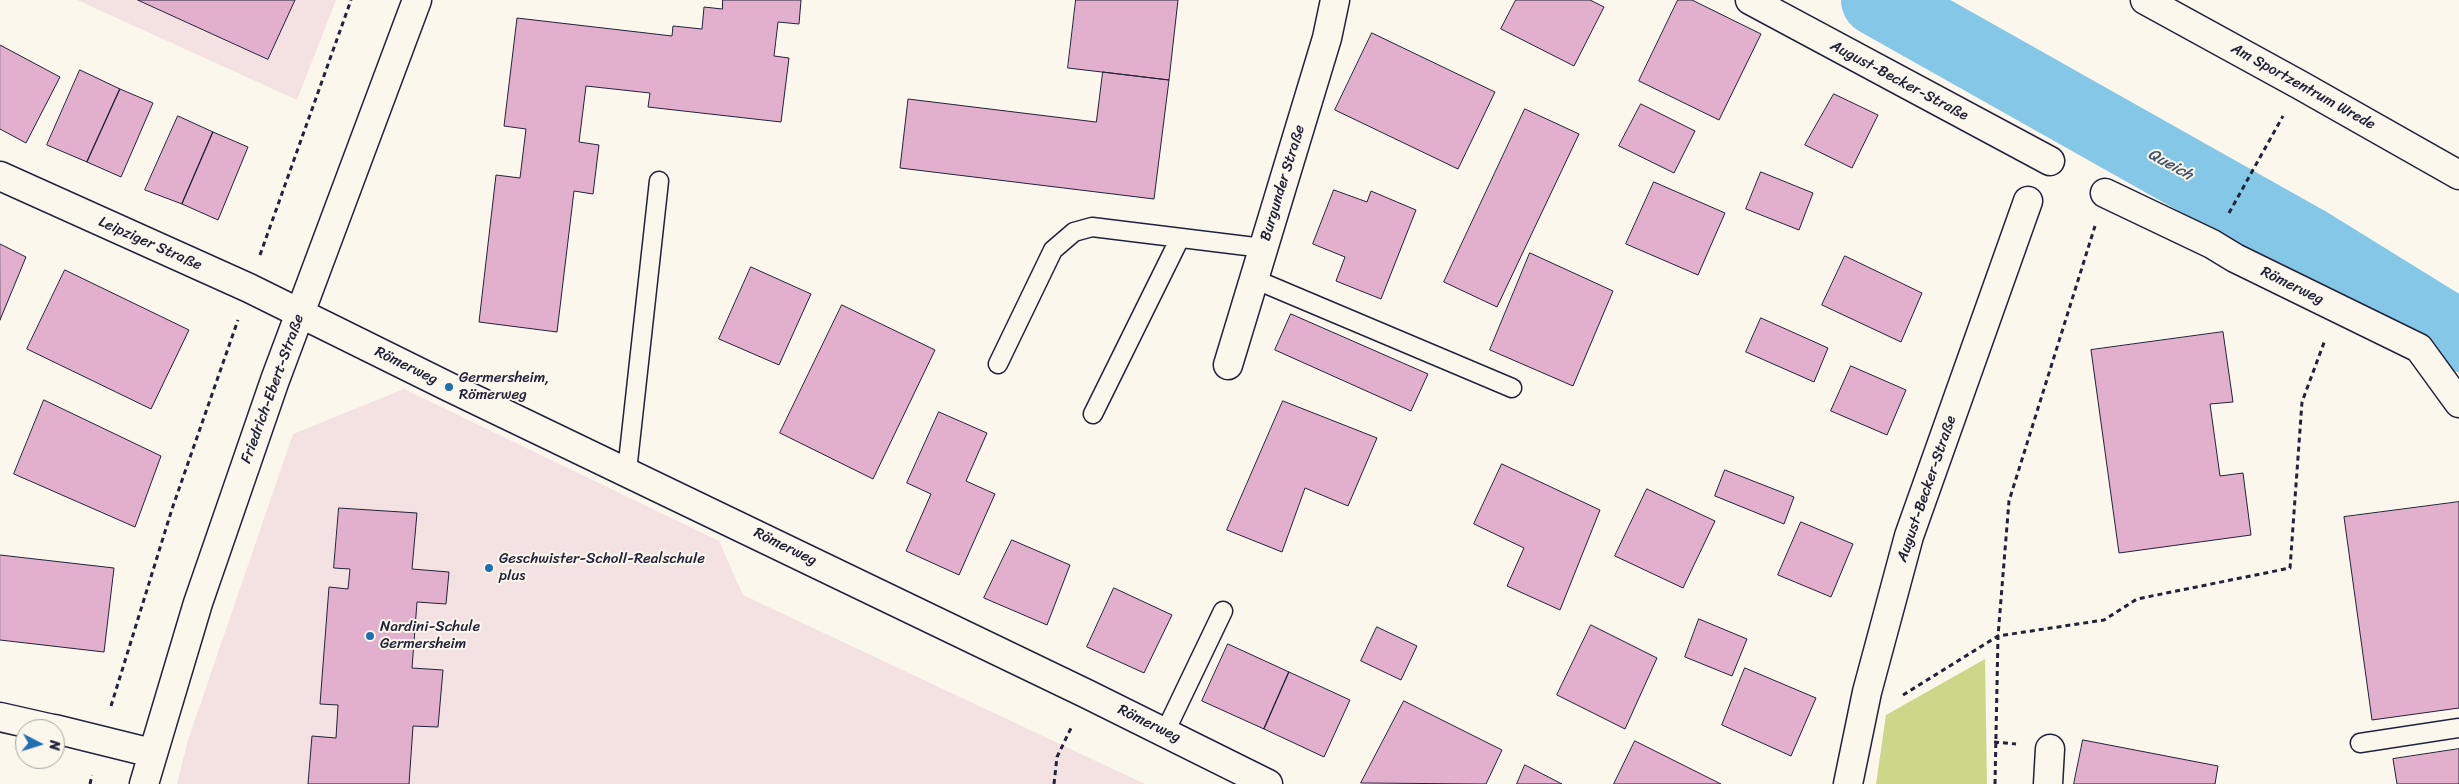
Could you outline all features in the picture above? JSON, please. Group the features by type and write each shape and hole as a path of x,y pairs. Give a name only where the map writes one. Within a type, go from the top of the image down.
{"street":[{"name":"Friedrich-Ebert-Straße","path":"144,784 198,603 300,314 417,0"},
{"name":"Burgunder Straße","path":"1228,365 1327,38 1335,0"},
{"name":"August-Becker-Straße","path":"1750,0 2050,161"},
{"name":"Am Sportzentrum Wrede","path":"2145,0 2459,175"},
{"name":"Leipziger Straße","path":"0,176 249,288 300,314"},
{"name":"Römerweg","path":"2105,193 2212,244 2235,258 2419,348 2459,403"},
{"name":"August-Becker-Straße","path":"1848,784 1850,766 1868,692 1909,536 2028,201"},
{"name":"Römerweg","path":"300,314 1166,732 1268,784"},
{"path":"0,717 15,720"},
{"path":"65,732 152,753"},
{"path":"2048,784 2050,749"}],"lane":[{"path":"627,471 660,181"},
{"path":"998,364 1053,250 1074,232 1092,227 1263,248"},
{"path":"1093,414 1180,238"},
{"path":"1254,279 1512,388"},
{"path":"1166,732 1223,611"},
{"path":"2360,743 2459,728"}],"path":[{"path":"90,784 101,740 172,509 351,0"},
{"path":"2212,244 2300,85"},
{"path":"1995,784 1998,636 2009,501 2105,193"},
{"path":"1868,692 1901,696 1998,636 2104,620 2137,599 2290,568 2302,402 2337,308"},
{"path":"1054,784 1057,757 1087,694"}],"shaded area":[{"path":"77,0 336,0 297,100"},
{"name":"Geschwister-Scholl-Realschule plus","path":"404,389 719,541 743,595 1145,784 177,784 188,740 293,434"}],"green space":[{"path":"1985,659 1987,784 1876,784 1886,715"}],"building":[{"path":"138,0 295,0 268,59"},
{"path":"723,0 801,0 799,24 778,22 774,56 789,58 781,122 648,107 650,93 586,86 579,142 599,145 593,194 574,191 557,332 479,322 496,175 520,178 526,129 504,126 517,18 672,36 673,26 702,29 704,7 722,9"},
{"path":"1076,0 1178,0 1169,80 1068,68"},
{"path":"1516,0 1590,0 1604,7 1574,66 1501,29"},
{"path":"1678,0 1692,0 1761,34 1719,120 1639,81"},
{"path":"1372,33 1495,92 1458,169 1335,110"},
{"path":"0,45 60,77 26,143 0,129"},
{"path":"80,70 120,89 87,162 47,145"},
{"path":"1103,72 1169,80 1154,199 900,168 908,99 1096,122"},
{"path":"120,89 153,103 121,177 87,162"},
{"path":"1834,94 1878,115 1852,168 1805,145"},
{"path":"1641,104 1695,131 1674,173 1619,146"},
{"path":"1525,109 1579,134 1497,307 1444,282"},
{"path":"178,116 213,132 182,204 145,190"},
{"path":"213,132 248,147 218,220 182,204"},
{"path":"1761,172 1813,193 1799,230 1746,209"},
{"path":"1654,182 1725,213 1698,275 1626,244"},
{"path":"1334,190 1367,202 1371,191 1416,210 1381,299 1336,281 1345,257 1313,244"},
{"path":"0,244 26,257 0,320"},
{"path":"1530,253 1613,291 1573,386 1490,350"},
{"path":"1845,256 1922,293 1901,342 1822,305"},
{"path":"751,267 811,294 779,365 719,339"},
{"path":"65,270 189,330 151,409 27,349"},
{"path":"842,305 935,350 873,479 780,433"},
{"path":"1291,314 1428,374 1411,411 1275,350"},
{"path":"1761,318 1828,348 1814,382 1746,352"},
{"path":"2223,332 2233,402 2210,404 2220,476 2243,473 2251,535 2119,553 2091,350"},
{"path":"1851,366 1906,390 1887,435 1831,411"},
{"path":"44,400 161,456 135,527 14,474"},
{"path":"1283,401 1377,438 1348,506 1305,488 1282,552 1227,530"},
{"path":"939,412 987,433 966,481 995,494 959,575 906,551 931,494 907,483"},
{"path":"1502,464 1600,510 1560,610 1507,586 1524,548 1474,524"},
{"path":"1725,470 1794,497 1784,524 1715,496"},
{"path":"1647,489 1715,521 1683,588 1615,556"},
{"path":"2459,502 2459,708 2372,720 2344,517"},
{"name":"Nardini-Schule Germersheim","path":"339,508 417,513 412,569 449,572 446,604 417,602 412,668 443,670 438,727 413,726 409,784 308,784 312,736 336,738 338,705 320,704 329,587 348,589 350,569 334,568"},
{"path":"1801,522 1853,544 1831,597 1778,575"},
{"path":"1012,540 1070,565 1047,625 984,598"},
{"path":"0,555 114,568 104,652 0,640"},
{"path":"1114,588 1172,615 1144,673 1087,647"},
{"path":"1699,619 1747,639 1732,676 1685,657"},
{"path":"1591,625 1657,658 1625,729 1557,695"},
{"path":"1377,627 1417,646 1401,680 1361,661"},
{"path":"1228,644 1289,672 1264,729 1202,701"},
{"path":"1745,668 1816,698 1791,756 1722,725"},
{"path":"1289,672 1350,700 1324,757 1264,729"},
{"path":"1404,701 1502,750 1486,784 1361,783"},
{"path":"2083,740 2218,766 2215,784 2074,784"},
{"path":"1635,741 1721,784 1614,784"},
{"path":"2459,749 2459,784 2397,784 2393,759"},
{"path":"1525,765 1562,784 1517,784"}],"waterway":[{"name":"Queich","path":"1877,0 2305,241 2459,336"}],"place":[{"name":"Germersheim, Römerweg","path":"449,387"},
{"name":"Geschwister-Scholl-Realschule plus","path":"489,568"},
{"name":"Nardini-Schule Germersheim","path":"370,636"}]}
